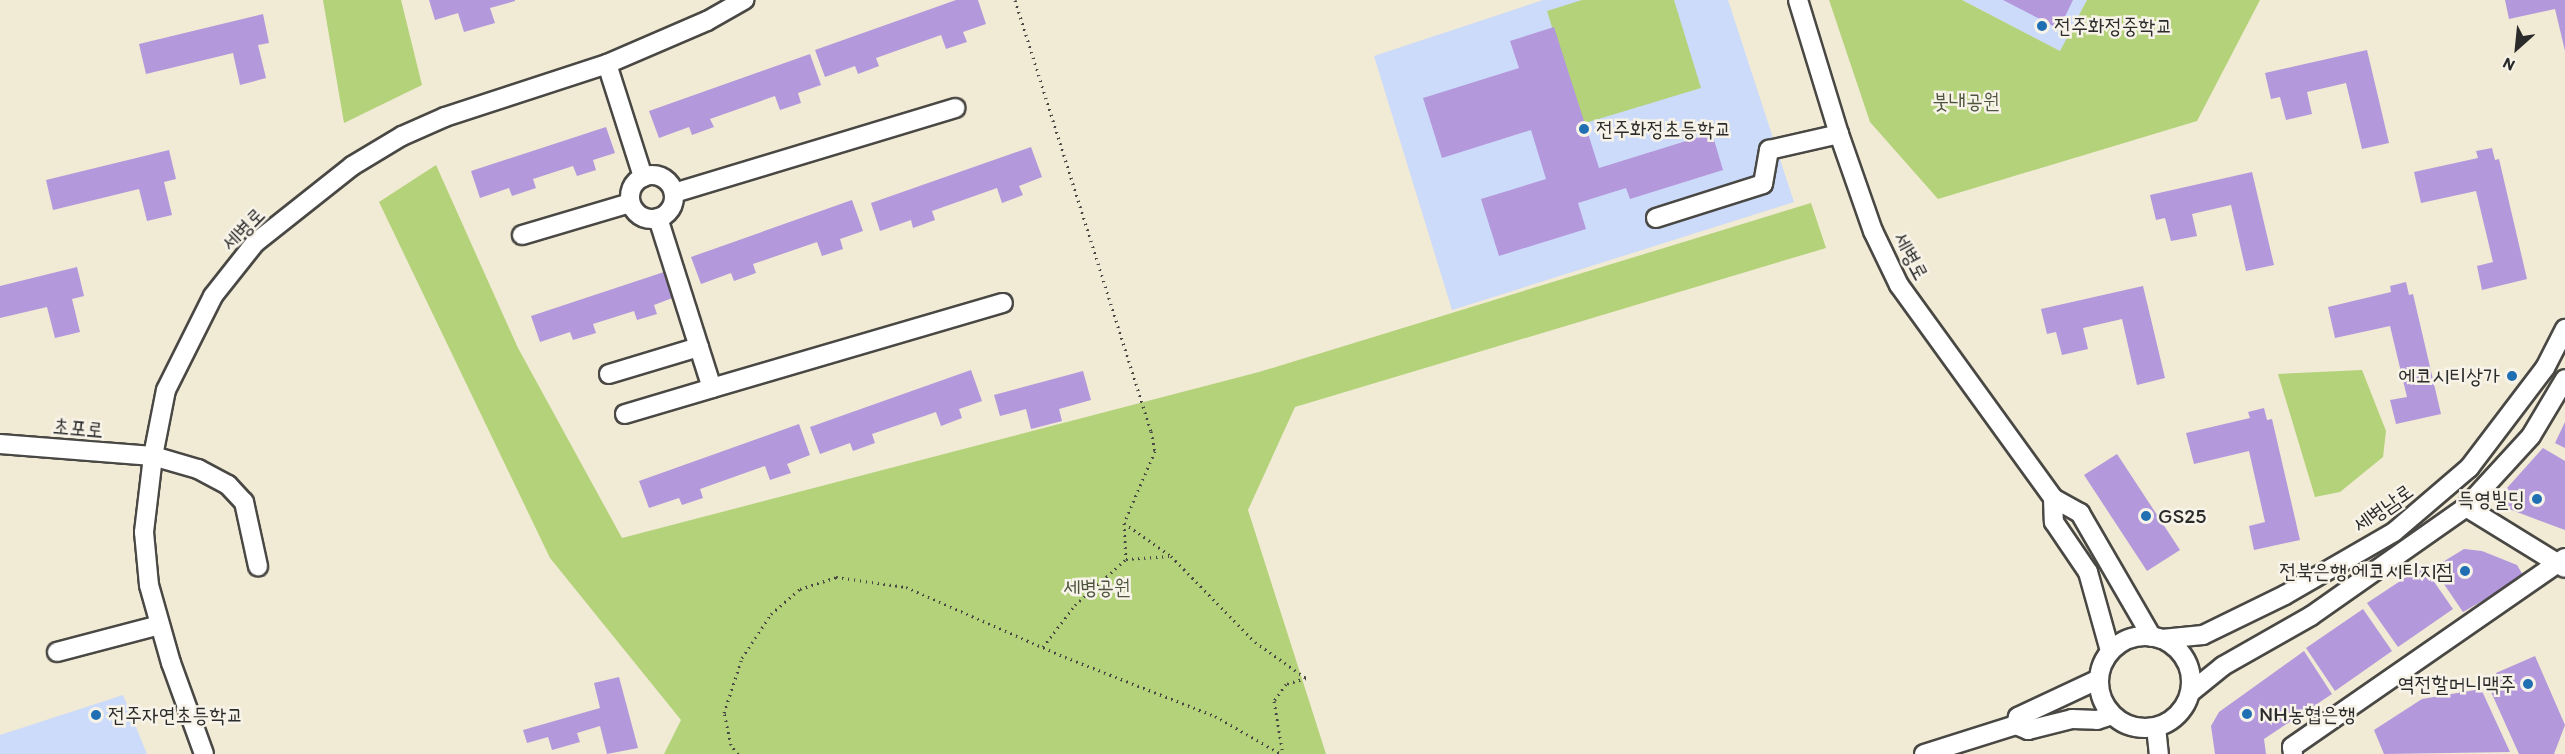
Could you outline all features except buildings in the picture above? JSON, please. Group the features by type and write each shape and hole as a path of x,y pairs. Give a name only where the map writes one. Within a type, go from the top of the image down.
{"street":[{"name":"세병로","path":"204,754 160,625 149,585 144,532 153,456 166,390 213,296 255,243 352,166 402,136 445,117 607,64 707,21 744,0"},
{"name":"세병로","path":"1798,0 1839,134 1873,231 1899,285 2053,498 2080,513 2157,638 2183,655 2189,666 2191,692"},
{"path":"607,64 643,177"},
{"path":"674,193 955,108"},
{"path":"1656,218 1763,184 1769,150 1839,134"},
{"path":"643,177 661,177 674,193 672,207 658,218 639,215 630,203 631,188 643,177"},
{"path":"522,235 630,203"},
{"path":"658,218 712,388"},
{"path":"625,414 1003,303"},
{"name":"세병남로","path":"2157,638 2203,634 2285,595 2394,532 2469,468 2545,368 2565,329"},
{"path":"609,374 699,347"},
{"path":"2157,638 2134,637 2110,651 2099,679 2100,693 2112,715 2128,725 2156,727 2178,715 2191,692 2223,666 2311,616 2466,507 2531,436 2565,379"},
{"name":"초포로","path":"0,444 153,456 203,472 228,485 244,502 258,566"},
{"name":"세병로","path":"2053,498 2054,522 2088,572 2110,651"},
{"path":"2293,754 2292,747 2563,564 2466,507"},
{"path":"57,652 160,625"},
{"path":"2016,725 2018,717 2099,679"},
{"path":"1924,754 2016,725 2028,730 2072,719 2097,720 2112,715"},
{"path":"2156,727 2159,754"}],"path":[{"path":"1015,0 1151,431 1155,451 1124,523 1126,559"},
{"path":"1124,523 1171,556 1255,642 1306,678 1286,684 1274,701 1282,754"},
{"path":"1043,647 1075,605 1126,559 1171,556"},
{"path":"738,754 724,713 742,658 771,614 800,589 836,577 906,586 1043,647 1215,716 1282,754"}],"shaded area":[{"name":"전주화정초등학교","path":"1543,0 1728,0 1794,202 1452,310 1374,56"},
{"name":"전주화정중학교","path":"1962,0 2087,0 2061,52"},
{"name":"전주자연초등학교","path":"123,695 147,754 0,754 0,735"}],"green space":[{"path":"323,0 401,0 422,85 344,123"},
{"path":"1582,0 1674,0 1701,88 1582,124 1547,11"},
{"name":"붓내공원","path":"1829,0 1962,0 2060,51 2087,0 2260,0 2197,121 1938,199 1870,122"},
{"name":"세병공원","path":"436,165 518,348 622,538 1259,372 1811,203 1826,248 1295,407 1248,510 1326,754 664,754 681,720 550,558 379,202"},
{"path":"2362,370 2386,431 2383,457 2340,492 2315,497 2278,374"}],"place":[{"name":"전주화정중학교","path":"2042,26"},
{"name":"전주화정초등학교","path":"1584,129"},
{"name":"에코시티상가","path":"2512,376"},
{"name":"득영빌딩","path":"2537,499"},
{"name":"GS25","path":"2146,516"},
{"name":"전북은행 에코시티지점","path":"2465,571"},
{"name":"역전할머니맥주","path":"2528,684"},
{"name":"NH농협은행","path":"2247,714"},
{"name":"전주자연초등학교","path":"96,715"}]}
